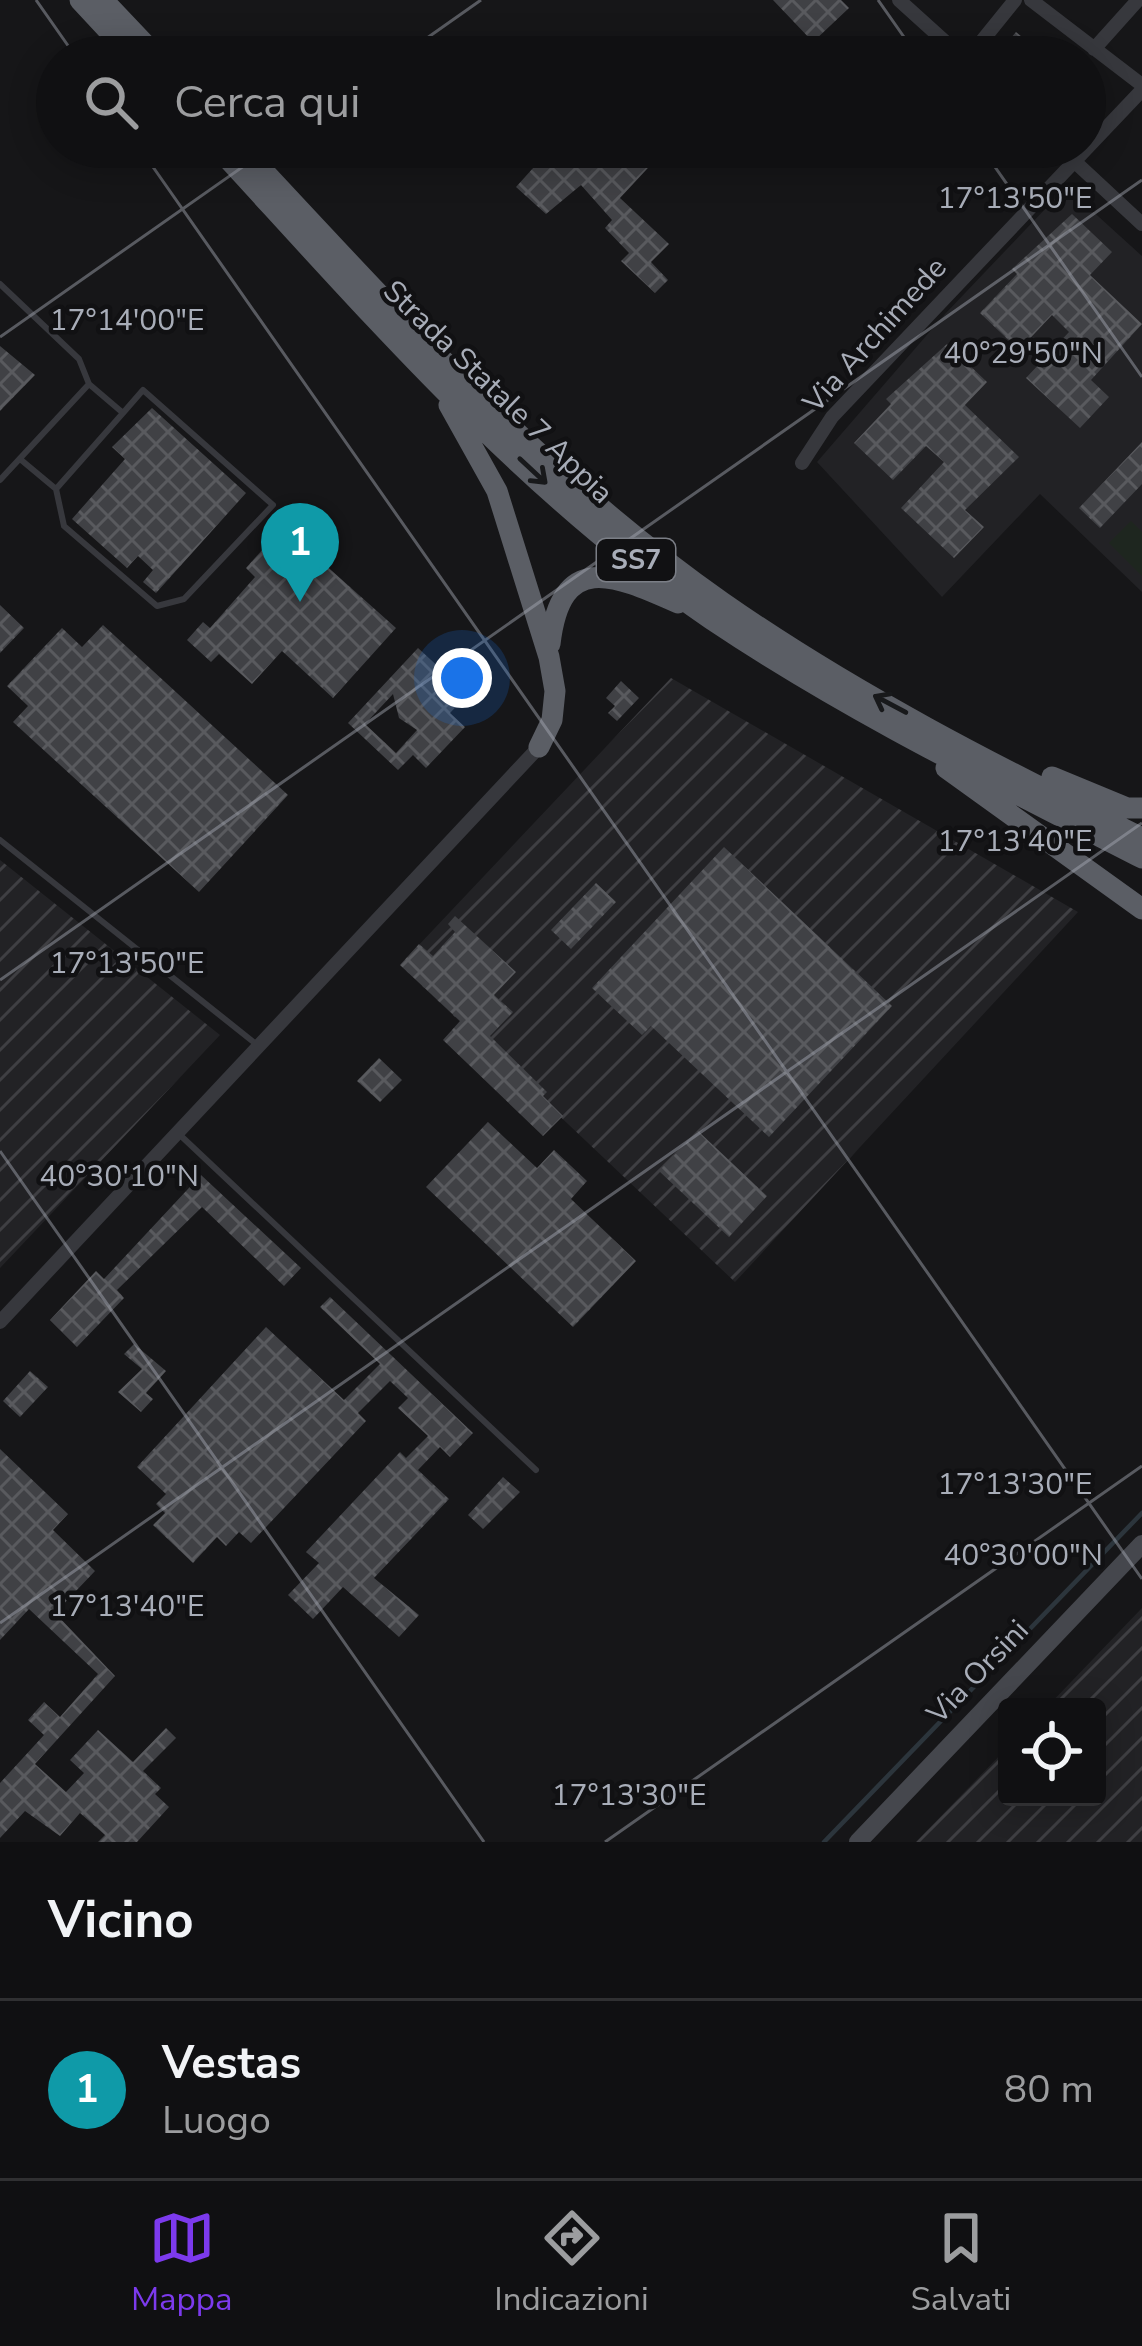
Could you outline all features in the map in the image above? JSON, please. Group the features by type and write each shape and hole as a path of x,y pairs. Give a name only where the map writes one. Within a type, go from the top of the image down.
{"highway":[{"path":"80,0 113,36"},
{"path":"104,0 137,36"},
{"name":"Strada Statale 7 Appia","path":"236,168 428,375 588,521 707,616 898,732 1142,858"},
{"name":"Strada Statale 7 Appia","path":"261,168 442,362 601,506 719,600 812,662 1142,838"},
{"path":"428,375 479,451 497,491 549,657 555,691 552,720 539,746"},
{"path":"549,657 555,609 571,586 594,575 622,578 707,616"},
{"path":"898,732 1055,851 1142,908"},
{"path":"947,735 1127,808 1142,808"}],"main road":[{"name":"Via Orsini","path":"858,1842 1142,1544"}],"street":[{"path":"899,0 941,36"},
{"path":"983,36 1015,0"},
{"path":"1031,0 1077,36"},
{"path":"1106,36 1138,0"},
{"path":"1106,58 1142,87"},
{"name":"Via Archimede","path":"1106,126 1142,87"},
{"name":"Via Archimede","path":"802,464 832,417 1067,168"},
{"path":"1082,168 1142,224"},
{"path":"0,1322 539,746"}],"lane":[{"path":"0,284 79,359 89,384 123,412"},
{"path":"0,480 89,384"},
{"path":"20,459 56,489 64,526 157,606 184,599 273,505 143,390 56,489"},
{"path":"0,840 259,1046"},
{"path":"177,1132 536,1470"}],"shaded area":[{"path":"1066,187 1142,256 1142,592 1040,494 942,597 817,462 945,314"},
{"path":"1131,521 1142,532 1142,576 1109,543"},
{"path":"671,678 1078,912 735,1282 400,965"},
{"path":"0,860 220,1035 0,1268"},
{"path":"1142,1608 1142,1842 916,1842 998,1757 998,1806 1106,1806 1106,1698 1056,1698"}],"building":[{"path":"773,0 841,0 849,8 819,36 807,36"},
{"path":"533,168 648,168 620,198 669,244 651,262 668,280 655,293 621,261 629,253 605,228 612,220 581,185 546,214 516,187"},
{"path":"1072,214 1112,252 1090,275 1142,324 1091,380 1109,397 1080,428 1026,378 1069,332 1052,315 1019,350 980,313 1017,274 1012,269"},
{"path":"947,344 987,382 965,405 1019,457 965,510 984,527 954,558 901,508 944,462 926,446 893,480 854,443 891,404 886,399"},
{"path":"0,346 35,375 0,411"},
{"path":"152,408 246,493 156,593 143,582 153,570 138,556 127,568 72,519 125,459 112,447"},
{"path":"1142,442 1142,484 1100,528 1079,508"},
{"path":"295,538 396,628 333,698 282,651 252,684 219,654 211,662 187,640 203,622 210,628 255,577 246,568 263,549 273,558"},
{"path":"0,605 24,628 0,653"},
{"path":"103,625 288,795 199,892 13,722 28,706 7,686 62,628 82,647"},
{"path":"418,648 468,694 450,713 465,727 426,768 413,755 398,770 348,723","holes":["393,694 399,718 417,730 396,753 365,724"]},
{"path":"621,681 639,698 617,721 608,713 615,706 606,698"},
{"path":"724,847 892,1006 769,1137 651,1026 642,1035 592,988"},
{"path":"596,883 616,902 571,949 551,930"},
{"path":"455,916 516,972 494,995 513,1012 490,1036 547,1092 543,1096 563,1116 543,1136 443,1040 460,1021 400,965 419,944 433,956 455,932 448,924"},
{"path":"379,1058 402,1080 380,1102 357,1081"},
{"path":"488,1122 537,1168 554,1150 587,1181 571,1199 636,1261 573,1327 426,1187"},
{"path":"698,1131 767,1196 729,1237 659,1171"},
{"path":"201,1175 301,1268 284,1286 202,1207 117,1290 124,1298 77,1347 50,1320 96,1271 104,1279"},
{"path":"330,1297 473,1433 450,1457 440,1447 418,1470 449,1499 374,1578 419,1615 399,1637 343,1587 313,1619 288,1595 319,1563 306,1552 400,1452 406,1458 428,1436 398,1408 408,1398 390,1381 358,1413 366,1421 251,1543 239,1532 226,1546 217,1537 193,1563 153,1525 165,1513 156,1504 166,1494 137,1467 266,1327 344,1400 380,1364 320,1307"},
{"path":"134,1344 166,1371 146,1393 153,1399 141,1412 118,1392 142,1369 124,1354"},
{"path":"30,1371 48,1387 20,1417 3,1401"},
{"path":"0,1449 68,1514 53,1530 95,1571 55,1613 115,1676 35,1764 66,1792 84,1773 70,1760 98,1730 133,1762 166,1728 176,1738 143,1771 161,1788 155,1794 169,1807 137,1842 98,1842 105,1835 80,1813 60,1836 25,1811 0,1838 0,1783 44,1735 28,1720 44,1702 60,1717 98,1674 29,1609 0,1640"},
{"path":"503,1477 520,1492 483,1529 468,1515"}],"waterway":[{"path":"824,1842 1142,1513"}],"place":[{"name":"Vestas","path":"300,602"}]}
